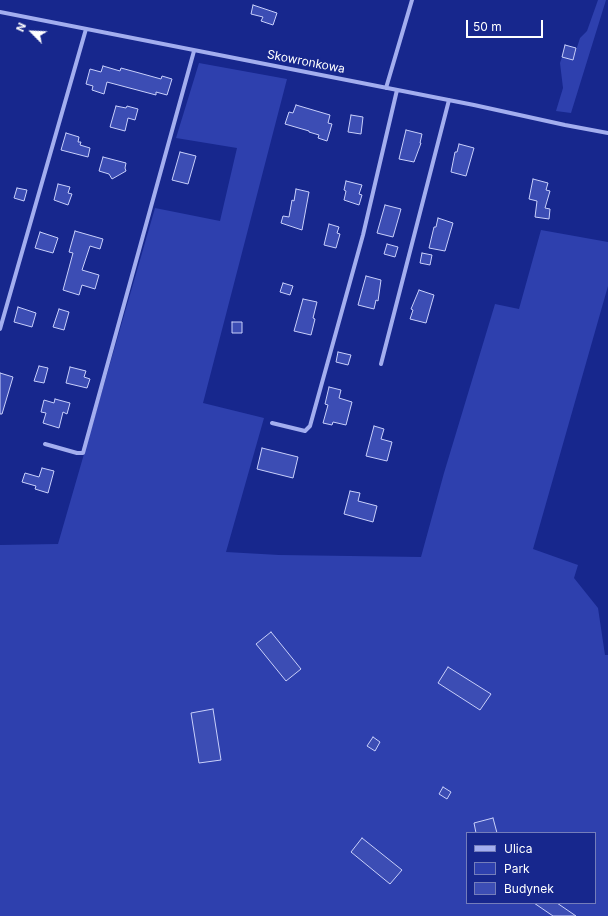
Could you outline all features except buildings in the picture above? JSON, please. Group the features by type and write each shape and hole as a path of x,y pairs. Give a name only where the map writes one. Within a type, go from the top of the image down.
{"street":[{"path":"386,88 412,0"},
{"name":"Skowronkowa","path":"0,12 449,100 608,133"},
{"path":"0,329 86,29"},
{"path":"44,444 77,453 83,453 194,51"},
{"path":"272,423 305,431 310,426 363,235 397,90"},
{"path":"381,364 449,100"}],"green space":[{"path":"598,0 606,0 571,113 556,111 563,88 560,63 562,57 573,60 580,38 587,31"},
{"path":"199,63 287,79 203,403 264,418 226,552 279,555 421,557 444,473 495,304 519,309 541,230 608,242 608,286 533,549 578,565 574,578 598,608 605,655 608,655 608,916 0,916 0,545 58,544 155,208 220,221 237,148 176,138"}]}
